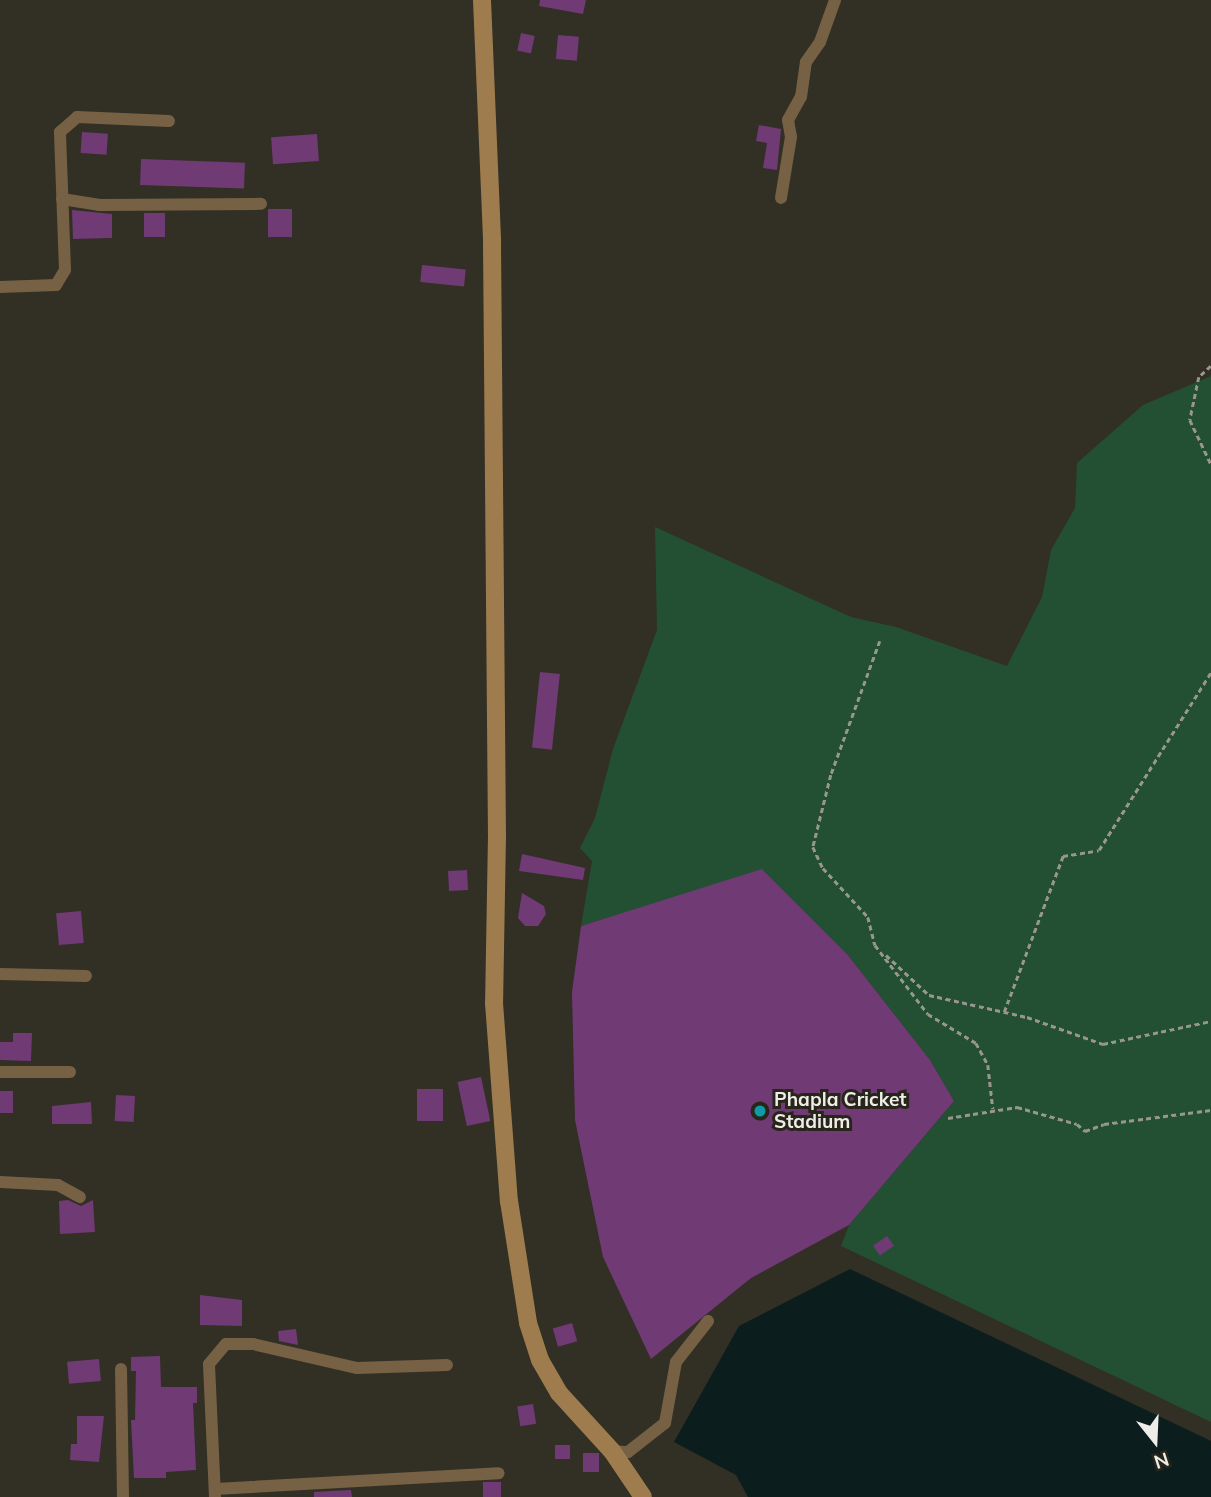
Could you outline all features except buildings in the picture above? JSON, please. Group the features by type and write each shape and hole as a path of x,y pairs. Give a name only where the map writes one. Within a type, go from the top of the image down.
{"main road":[{"path":"482,0 492,243 497,835 494,1003 508,1188 528,1323 540,1360 559,1392 612,1451 643,1497"}],"street":[{"path":"781,198 791,137 788,121 801,97 806,62 820,42 835,0"},
{"path":"0,287 56,285 65,270 60,132 77,117 169,121"},
{"path":"62,199 99,205 261,204"},
{"path":"0,974 86,976"},
{"path":"0,1072 69,1072"},
{"path":"0,1182 58,1185 80,1197"},
{"path":"612,1451 628,1452 665,1423 676,1362 708,1321"},
{"path":"447,1365 357,1368 253,1344 226,1344 209,1364 215,1493 499,1474"},
{"path":"121,1369 123,1497"}],"path":[{"path":"1211,366 1199,377 1190,420 1211,464"},
{"path":"880,641 831,775 813,847 823,868 868,917 875,945 928,1014 976,1043 988,1065 993,1109"},
{"path":"1004,1012 1063,856 1098,850 1211,672"},
{"path":"886,955 929,995 1004,1012 1103,1044 1211,1021"},
{"path":"948,1118 1017,1107 1077,1124 1085,1131 1104,1124 1211,1110"}],"green space":[{"path":"1211,376 1211,1422 841,1246 849,1225 954,1101 930,1060 847,954 763,870 581,926 592,861 580,848 595,818 613,749 657,630 655,527 851,617 896,627 1007,666 1042,597 1051,550 1075,508 1077,463 1143,405"}],"shaded area":[{"path":"850,1269 1211,1441 1211,1497 748,1497 736,1475 674,1442 739,1326"}],"place":[{"name":"Phapla Cricket Stadium","path":"760,1111"}]}
